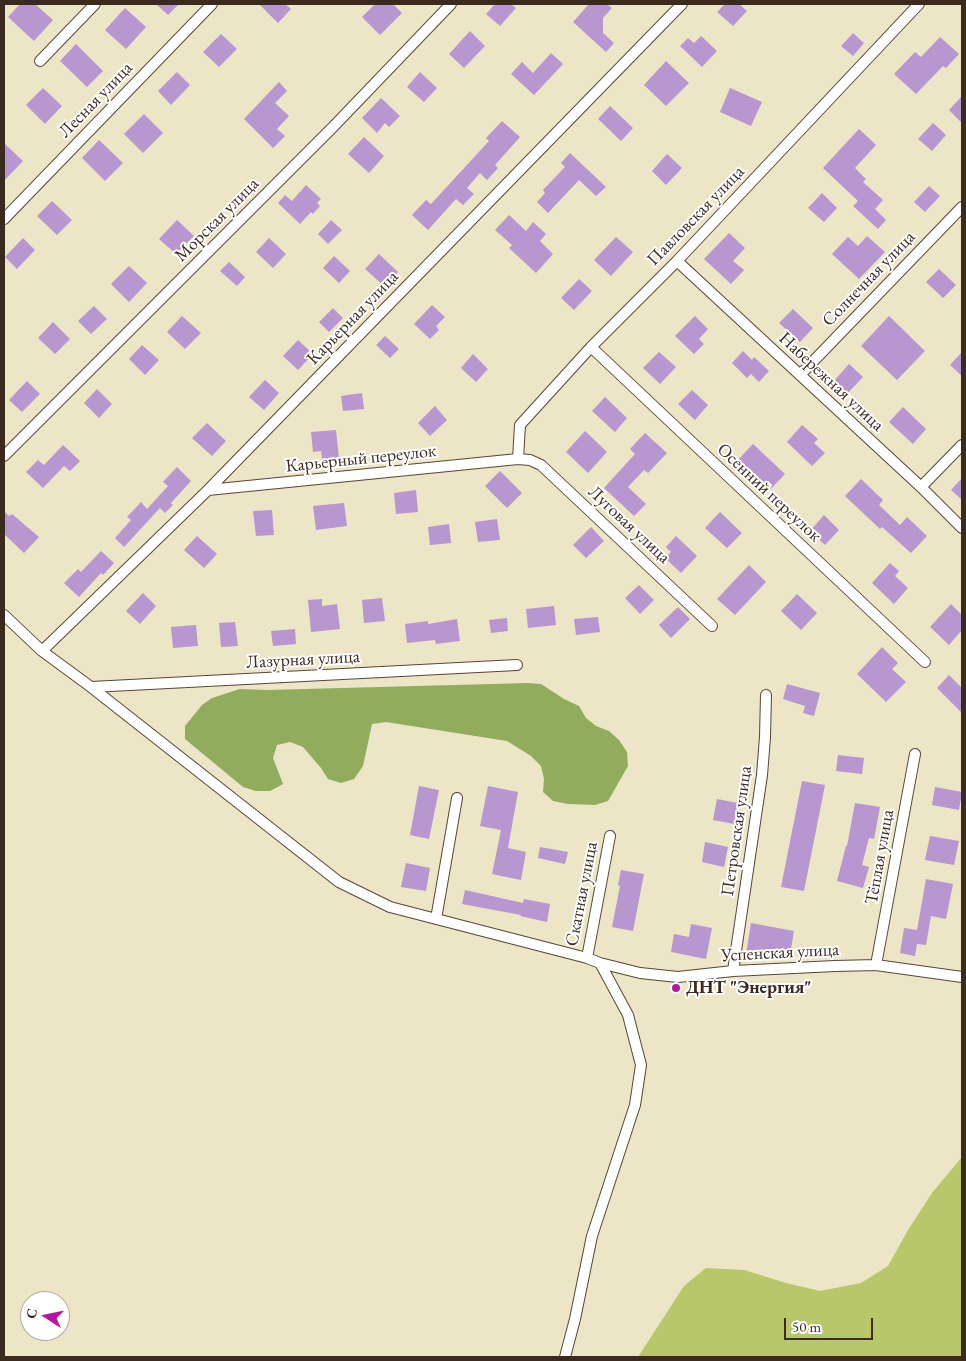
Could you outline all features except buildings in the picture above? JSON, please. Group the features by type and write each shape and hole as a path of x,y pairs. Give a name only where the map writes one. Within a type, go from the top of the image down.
{"street":[{"path":"40,60 96,4"},
{"name":"Лесная улица","path":"4,219 212,4"},
{"name":"Морская улица","path":"4,456 326,134 451,4"},
{"name":"Карьерная улица","path":"42,651 208,490 682,4"},
{"name":"Павловская улица","path":"518,459 520,425 919,4"},
{"name":"Солнечная улица","path":"800,375 962,206"},
{"name":"Набережная улица","path":"677,261 921,487 962,528"},
{"name":"Осенний переулок","path":"591,348 926,662"},
{"path":"921,487 962,445"},
{"name":"Карьерный переулок","path":"208,490 518,459"},
{"name":"Луговая улица","path":"518,459 530,460 541,465 712,626"},
{"name":"Успенская улица","path":"4,615 42,651 91,687 339,882 390,907 587,958 600,964 640,973 678,977 733,971 876,965 962,977"},
{"name":"Лазурная улица","path":"91,687 518,665"},
{"name":"Петровская улица","path":"733,971 762,775 766,695"},
{"name":"Тёплая улица","path":"876,965 915,754"},
{"path":"436,919 457,798"},
{"name":"Скатная улица","path":"587,958 610,836"},
{"path":"565,1357 592,1236 636,1105 641,1064 628,1015 600,964"}],"green space":[{"path":"541,684 579,706 586,718 596,726 609,731 619,740 627,752 628,766 608,801 595,805 568,804 553,801 543,792 544,779 541,766 531,756 507,741 386,722 372,724 363,766 354,779 341,783 328,779 303,747 290,742 277,745 273,758 283,784 270,791 256,791 243,787 185,739 185,726 202,705 212,698 240,689 267,690"},
{"path":"962,1157 962,1357 638,1357 684,1286 706,1268 744,1270 820,1291 861,1283 888,1266 932,1193"}],"place":[{"name":"ДНТ \"Энергия\"","path":"676,988"}]}
